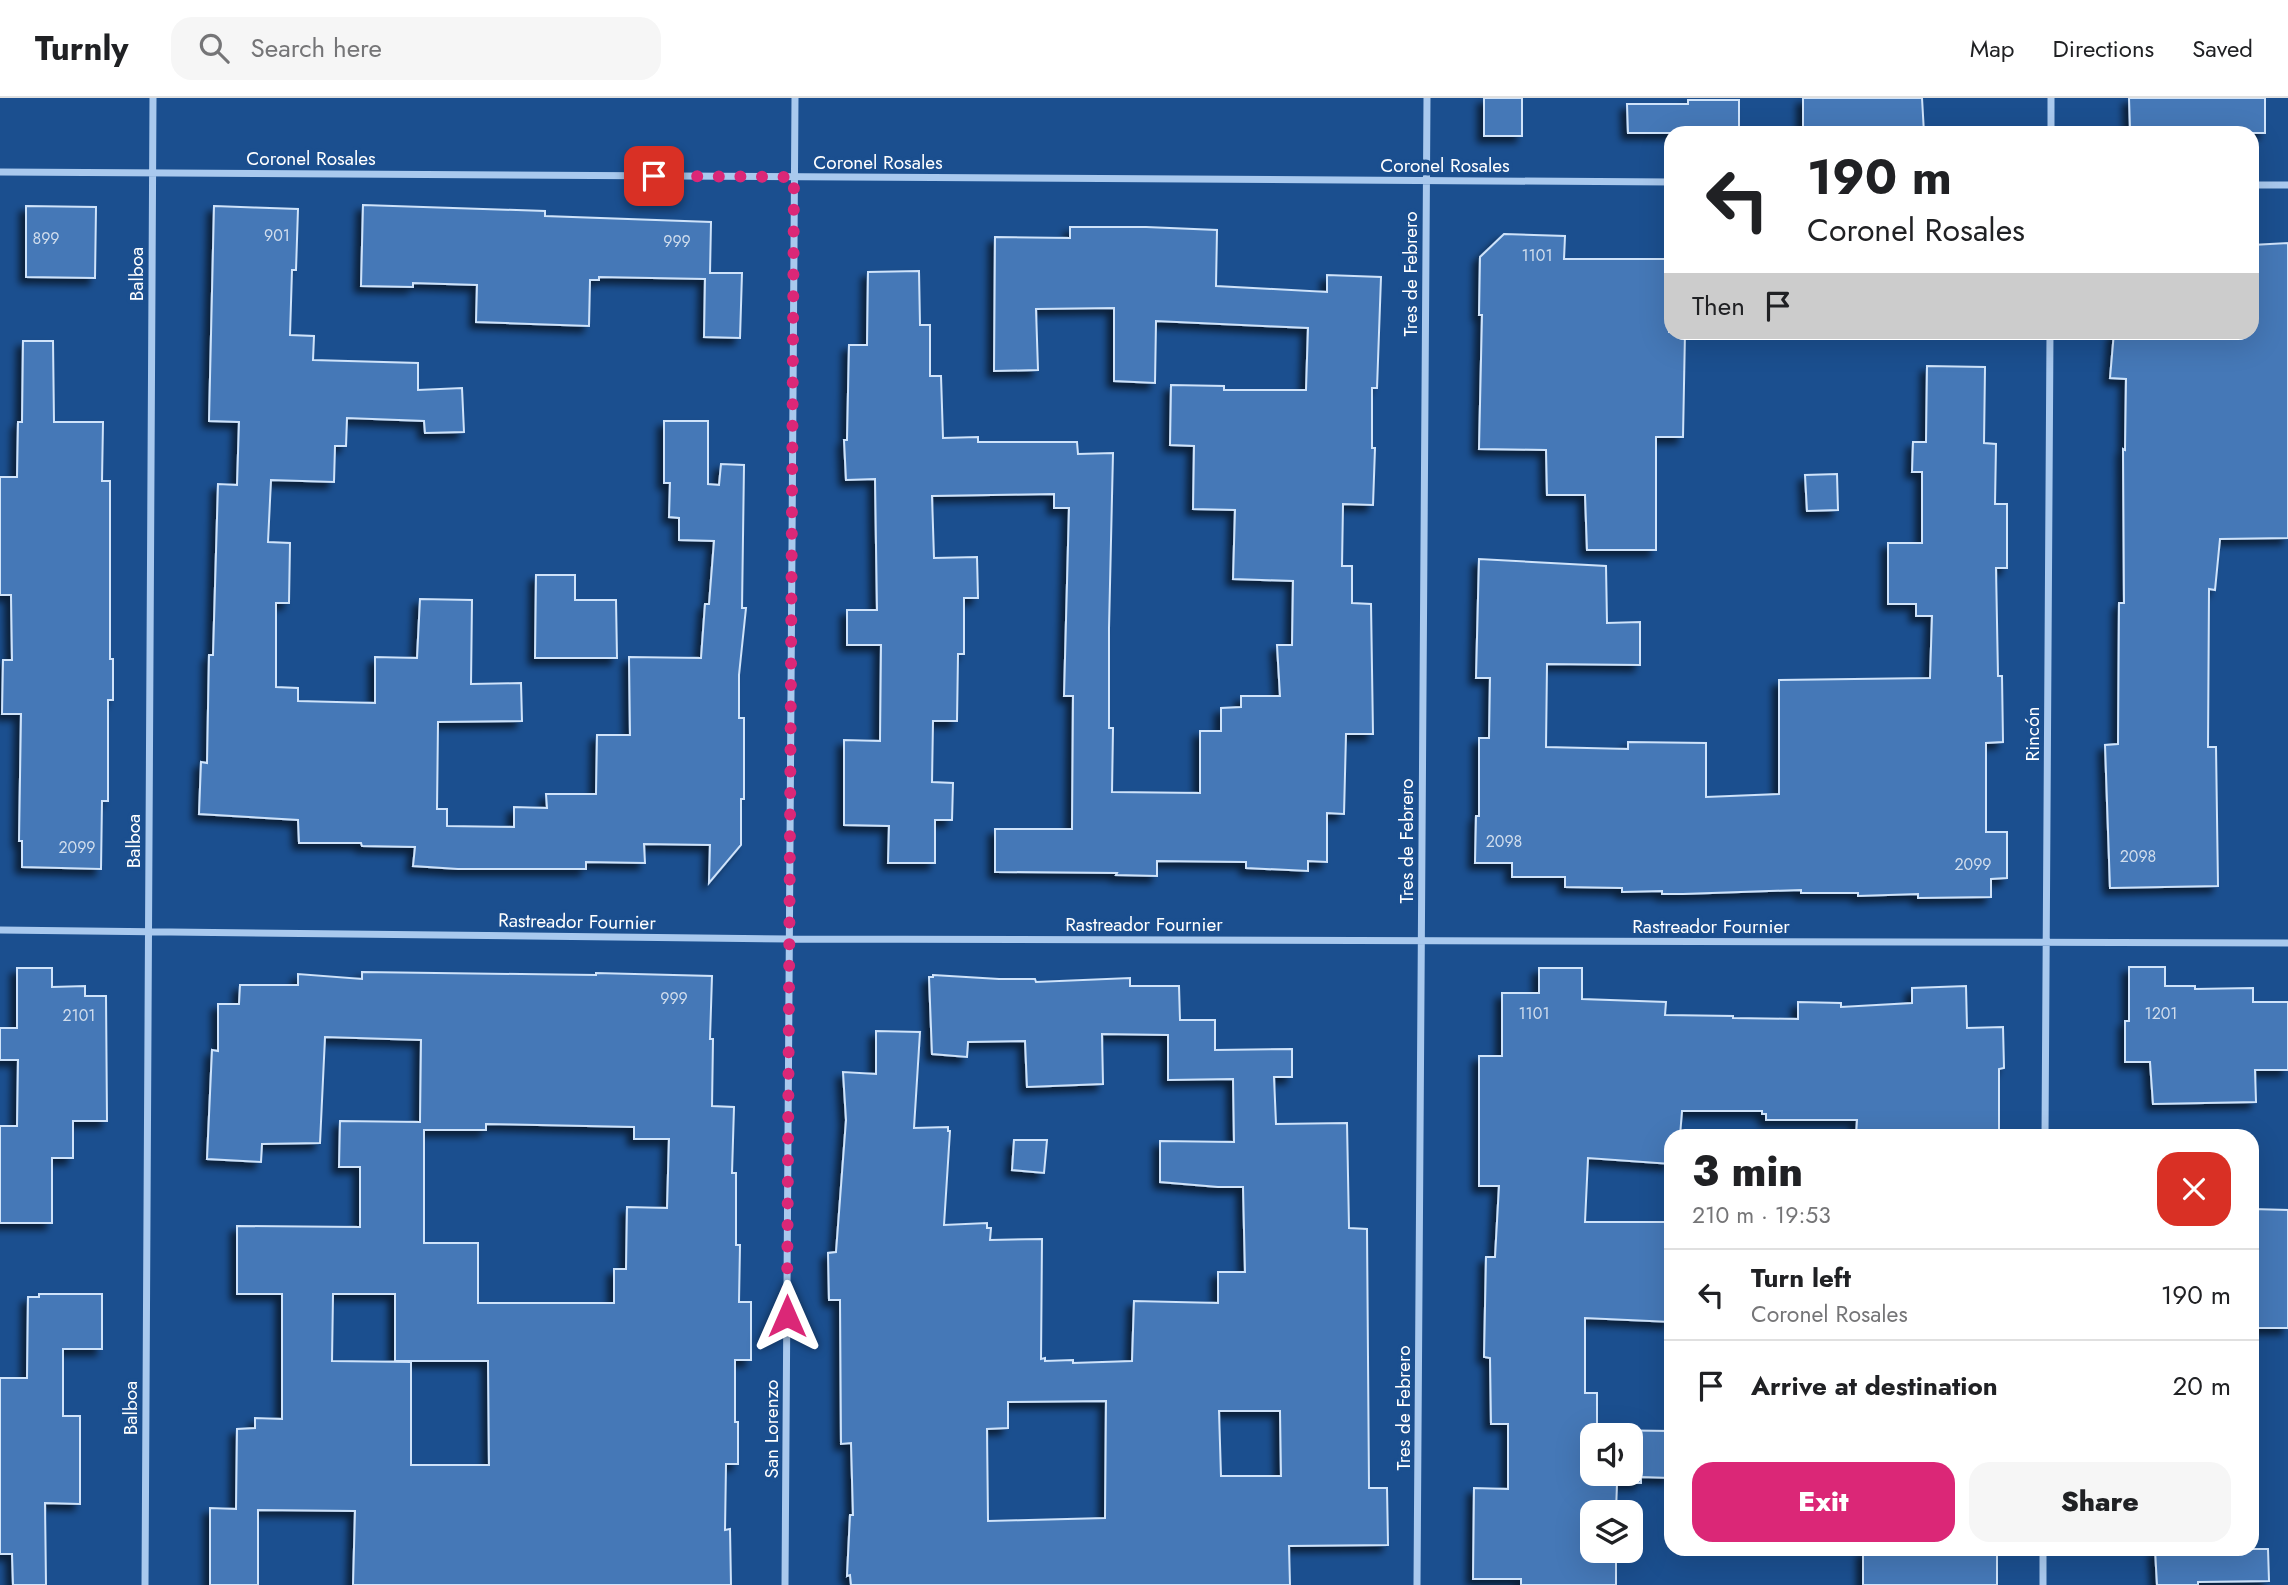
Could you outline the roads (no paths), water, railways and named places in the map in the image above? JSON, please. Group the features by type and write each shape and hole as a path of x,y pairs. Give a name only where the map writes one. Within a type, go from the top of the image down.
{"street":[{"name":"Balboa","path":"145,1585 153,98"},
{"name":"San Lorenzo","path":"785,1585 795,98"},
{"name":"Tres de Febrero","path":"1418,1585 1427,98"},
{"path":"2051,98 2051,126"},
{"name":"Coronel Rosales","path":"0,172 1664,182"},
{"path":"2259,185 2288,185"},
{"name":"Rincón","path":"2045,1129 2050,340"},
{"name":"Rastreador Fournier","path":"0,930 790,939 2288,943"},
{"path":"2043,1556 2043,1585"}]}
